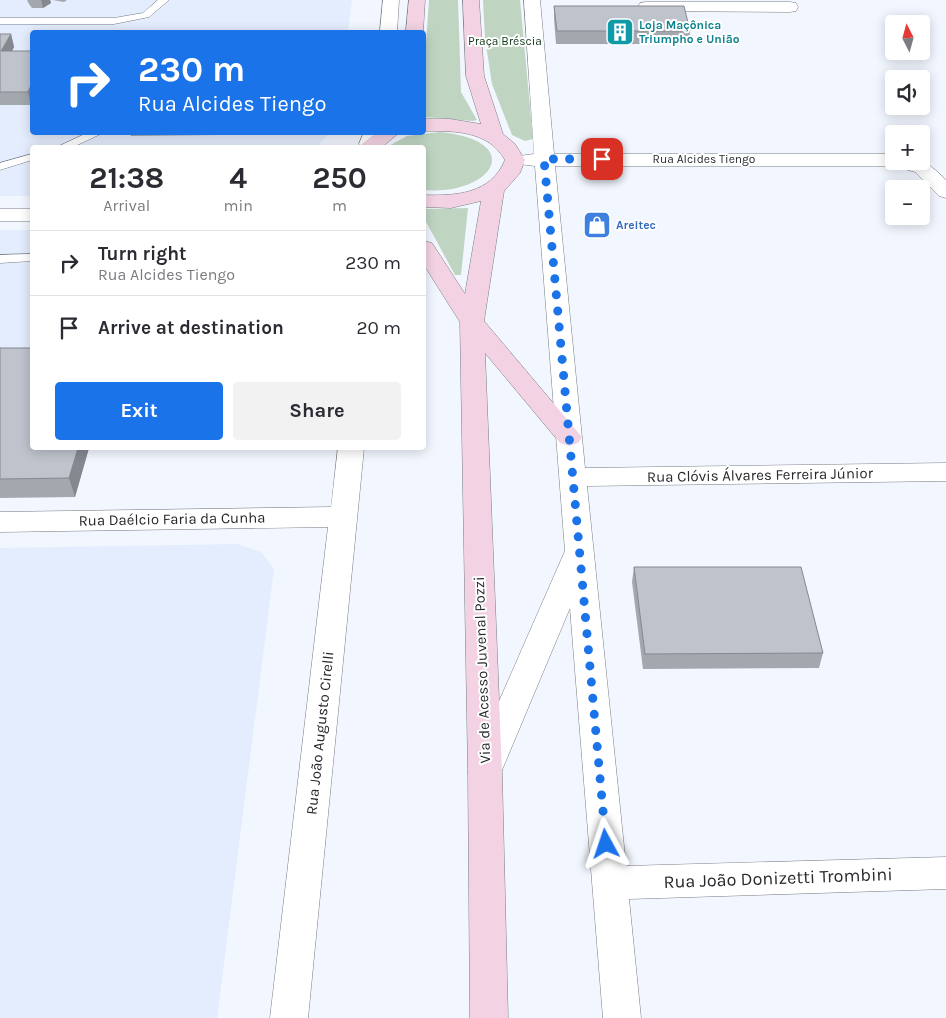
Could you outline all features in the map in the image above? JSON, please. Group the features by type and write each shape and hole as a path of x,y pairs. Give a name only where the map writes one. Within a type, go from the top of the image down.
{"main road":[{"path":"415,30 416,0"},
{"path":"471,0 475,76 494,136"},
{"path":"426,124 449,124 474,128 494,136 505,143 515,160 512,172 506,181 494,189 476,197 454,201 426,201"},
{"path":"370,141 384,135"},
{"name":"Via de Acesso Juvenal Pozzi","path":"489,1018 485,773 472,322 494,189"},
{"path":"426,251 472,322 569,437"}],"street":[{"path":"389,30 391,0"},
{"path":"539,4 544,159 622,1018"},
{"path":"632,6 790,7"},
{"name":"Rua Alcides Tiengo","path":"515,160 885,160"},
{"path":"924,170 946,192"},
{"path":"0,215 30,215"},
{"name":"Rua João Augusto Cirelli","path":"289,1018 351,450"},
{"name":"Rua Clóvis Álvares Ferreira Júnior","path":"574,477 946,472"},
{"name":"Rua Daélcio Faria da Cunha","path":"0,522 344,517"},
{"path":"485,773 580,551"},
{"name":"Rua João Donizetti Trombini","path":"610,884 946,873"}],"lane":[{"path":"0,21 114,21 146,15 164,0"},
{"path":"68,145 92,135"},
{"path":"0,167 30,158"},
{"path":"0,259 30,258"}],"shaded area":[{"path":"0,0 352,0 348,30 30,30 30,135 327,135 319,145 30,145 30,196 0,196"},
{"path":"0,230 30,230 30,354 0,354"},
{"path":"237,544 261,552 274,569 217,1018 0,1018 0,548"}],"green space":[{"path":"429,0 458,0 461,92 477,120 426,117 426,44"},
{"name":"Praça Bréscia","path":"483,0 520,0 533,139 525,141 512,135 492,84 485,38"},
{"path":"440,132 467,137 484,146 492,156 490,167 482,177 468,185 448,190 426,190 426,145 391,145 407,136"},
{"path":"468,208 461,275 455,275 426,222 426,209"}],"building":[{"path":"554,6 684,6 690,31 557,31"},
{"path":"0,34 11,34 1,51 30,51 30,88 28,92 0,92"},
{"path":"0,348 30,348 30,450 77,450 69,478 0,479"},
{"path":"634,567 801,567 823,653 645,654"}],"place":[{"name":"Loja Maçônica Triumpho e União","path":"620,32"},
{"name":"Areitec","path":"597,225"}],"route":[{"path":"602,159 544,159 606,844"}]}
